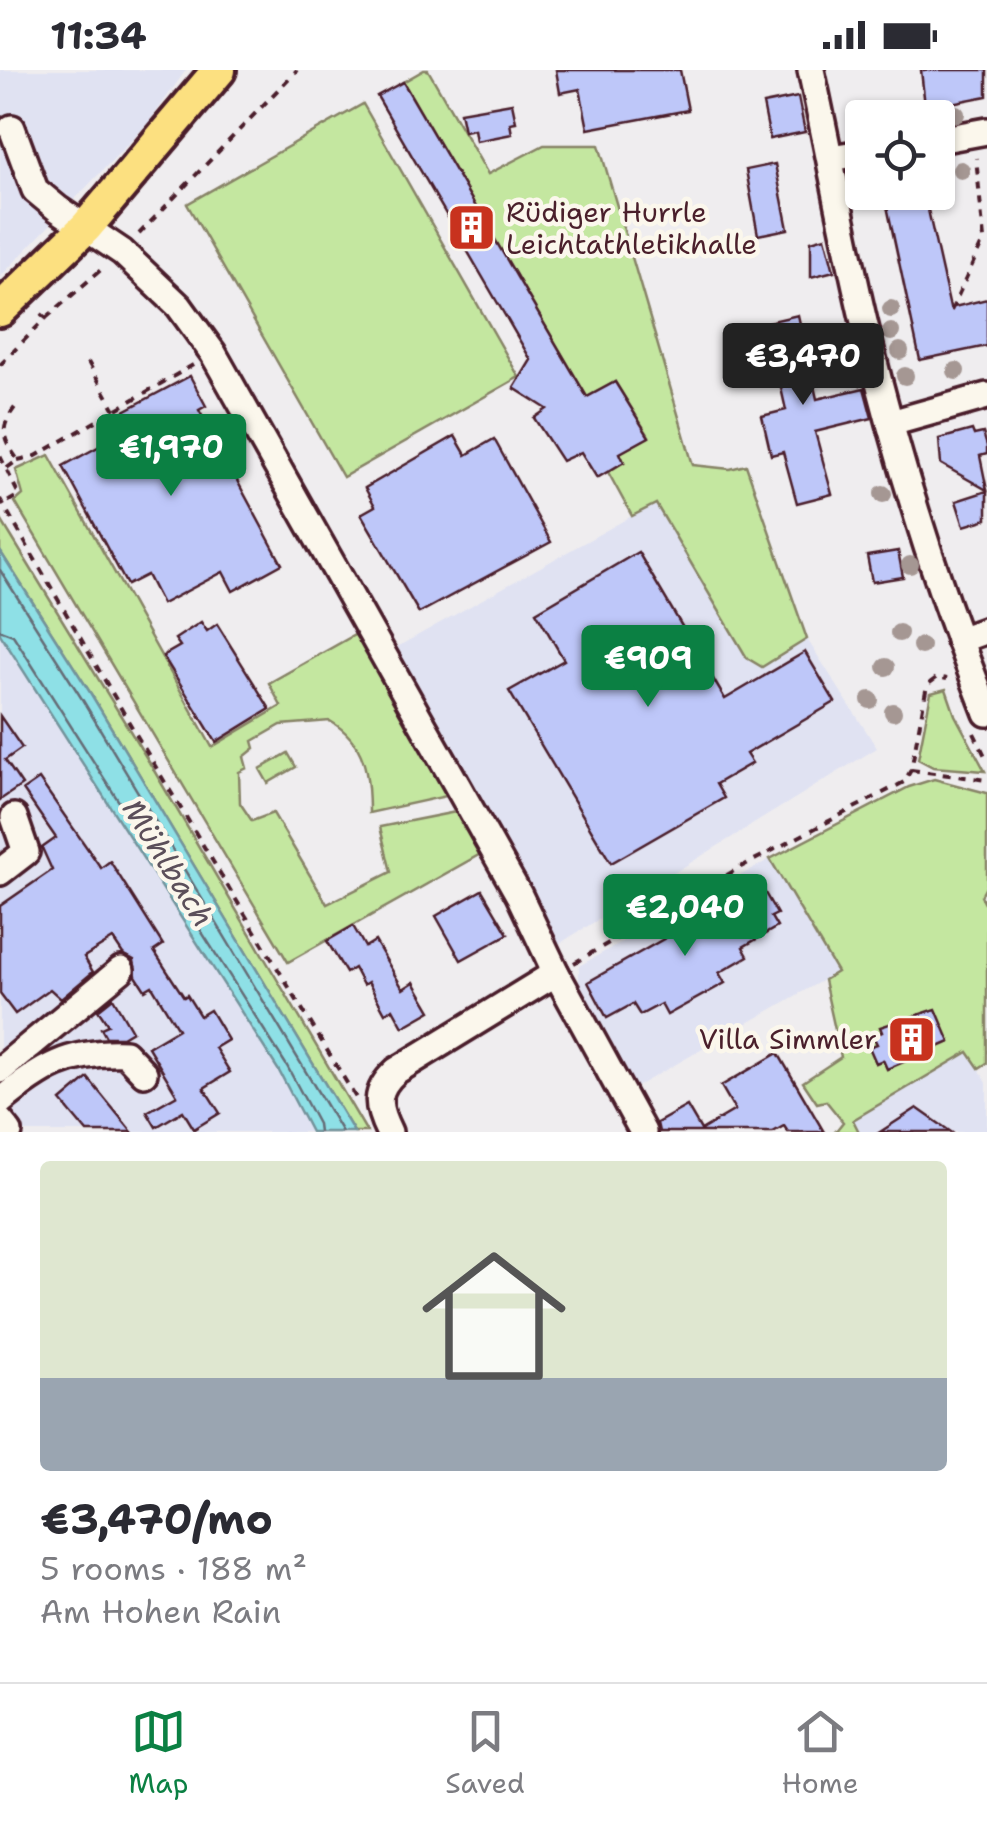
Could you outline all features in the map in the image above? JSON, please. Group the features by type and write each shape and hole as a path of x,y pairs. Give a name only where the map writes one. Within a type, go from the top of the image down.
{"main road":[{"path":"16,308 220,70"}],"street":[{"path":"811,70 866,329 959,640 979,721"},
{"path":"12,128 35,190 122,252 195,325 213,353 519,895 556,973 643,1132"},
{"path":"955,137 980,133"},
{"path":"830,158 845,156"},
{"path":"891,423 987,396"},
{"path":"959,640 987,630"},
{"path":"0,872 26,852 14,817"},
{"path":"0,1070 121,970"},
{"path":"389,1132 378,1095 382,1084 396,1071 556,973"},
{"path":"0,1102 34,1073 70,1057 98,1052 125,1054 144,1073"},
{"path":"0,1122 8,1132"}],"path":[{"path":"0,365 46,318 122,252 298,70"},
{"path":"951,311 984,239 980,133"},
{"path":"16,308 46,318"},
{"path":"7,468 18,460 36,456 213,353"},
{"path":"88,362 115,410"},
{"path":"16,406 2,418 1,425 2,434 18,460"},
{"path":"0,456 19,495 2,502 137,736 351,1090"},
{"path":"556,973 738,868 904,782 911,770 928,684 938,676 948,680"},
{"path":"979,721 987,760"},
{"path":"911,770 987,780"}],"shaded area":[{"path":"0,70 186,70 149,122 0,277"},
{"path":"655,503 762,667 807,639 877,748 557,945 388,652"},
{"path":"0,634 279,1071 311,1132 0,1132"},
{"path":"770,859 837,972 629,1091 572,989 579,980 579,966"},
{"path":"969,1051 987,1083 987,1132 859,1132 850,1118"}],"green space":[{"path":"428,70 488,174 544,145 599,145 693,465 730,469 746,465 807,639 762,667 747,658 656,504 632,516 608,472 624,462 620,453 649,436 615,382 587,397 403,82"},
{"path":"363,104 519,377 343,477 187,204"},
{"path":"49,455 212,747 281,706 269,683 358,633 451,795 369,813 368,786 358,749 330,721 281,725 253,741 255,748 244,757 247,768 239,772 240,803 252,821 273,813 327,904 391,872 380,827 461,811 484,852 288,962 15,502 23,495 16,470"},
{"path":"0,518 367,1132 354,1132 91,694 0,551"},
{"path":"946,689 955,715 985,771 933,767 918,759 931,693"},
{"path":"288,753 296,767 268,783 260,769"},
{"path":"934,779 987,793 987,885 981,896 987,908 987,1063 979,1068 968,1052 853,1120 859,1132 835,1132 843,1122 826,1101 817,1103 803,1082 841,1057 824,980 837,972 770,859 909,787"}],"water":[{"name":"Mühlbach","path":"0,551 91,694 354,1132 311,1132 279,1071 0,634"}],"building":[{"path":"556,70 680,70 688,110 588,129 580,89 560,93"},
{"path":"921,70 987,70 987,96 955,102 924,100"},
{"name":"Rüdiger Hurrle Leichtathletikhalle","path":"403,82 587,397 615,382 649,437 620,453 624,462 597,478 581,452 562,461 534,418 547,409 514,388 531,360 377,96"},
{"path":"798,97 805,132 770,139 763,104"},
{"path":"512,103 516,122 510,123 512,134 476,141 474,129 464,131 460,112"},
{"path":"775,164 788,229 758,235 746,170"},
{"path":"888,210 928,210 950,308 987,299 987,346 920,360"},
{"path":"825,237 834,271 811,277 811,241"},
{"path":"798,315 817,399 864,388 872,418 815,432 832,494 797,503 783,452 771,455 762,416 786,410 772,348 753,352 747,327"},
{"path":"190,376 206,406 199,410 282,564 233,591 223,572 162,604 147,575 127,585 63,466 120,435 111,418"},
{"path":"972,430 974,435 983,433 987,446 987,454 980,456 987,490 941,464 939,439"},
{"path":"455,436 466,455 494,439 551,542 419,613 361,514 375,506 365,488"},
{"path":"987,491 987,519 964,526 956,501"},
{"path":"898,551 903,577 872,582 867,556"},
{"path":"638,552 725,699 805,652 835,702 746,754 752,763 716,784 724,798 611,863 509,691 564,660 536,612"},
{"path":"201,622 207,631 217,624 270,709 216,742 163,656 180,646 175,639"},
{"path":"0,716 22,748 5,760 22,785 0,800"},
{"path":"39,779 101,868 110,861 163,945 154,951 184,997 187,995 200,1016 210,1010 228,1040 215,1048 230,1072 204,1088 220,1113 194,1129 183,1111 156,1127 147,1112 177,1095 148,1047 178,1029 152,986 145,990 136,976 134,960 123,954 113,939 84,957 93,972 61,999 50,989 15,1014 0,994 0,906 52,870 42,848 56,838 23,790"},
{"path":"482,890 508,934 461,960 436,916"},
{"path":"765,893 777,914 771,917 777,927 743,947 748,956 719,973 725,983 667,1015 661,1004 640,1015 633,1004 607,1018 588,982 674,933 667,920 682,911 689,924 739,895 745,905"},
{"path":"353,926 365,947 375,941 403,989 414,982 431,1011 403,1027 393,1009 385,1013 368,982 363,985 354,968 346,973 327,941"},
{"path":"113,998 132,1031 122,1037 106,1037 101,1028 108,1025 98,1010"},
{"name":"Villa Simmler","path":"936,1009 950,1042 887,1069 883,1060 876,1063 869,1047 877,1044 873,1036 882,1032 880,1027"},
{"path":"778,1053 824,1132 788,1132 784,1126 773,1132 659,1132 657,1123 687,1106 701,1130 735,1110 721,1086"},
{"path":"88,1078 132,1132 87,1132 61,1101"},
{"path":"917,1108 951,1132 880,1132"}],"place":[{"name":"Rüdiger Hurrle Leichtathletikhalle","path":"471,228"},
{"name":"Villa Simmler","path":"912,1039"}]}
